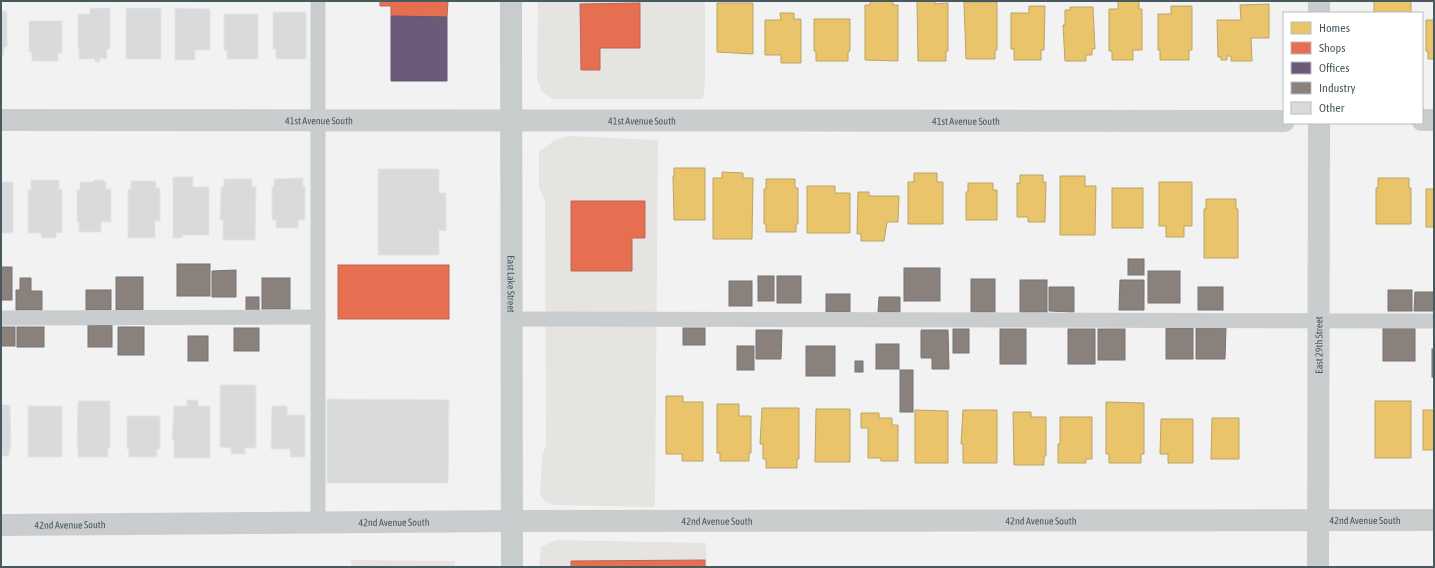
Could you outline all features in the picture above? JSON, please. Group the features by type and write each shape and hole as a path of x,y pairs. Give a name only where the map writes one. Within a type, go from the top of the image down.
{"main road":[{"name":"East Lake Street","path":"511,1 512,567"}],"street":[{"path":"1319,1 1319,12"},
{"name":"41st Avenue South","path":"1,120 511,119 1283,121"},
{"path":"1423,120 1434,120"},
{"name":"East 29th Street","path":"1318,567 1319,124"},
{"name":"42nd Avenue South","path":"1,525 512,520 1434,520"}],"lane":[{"path":"318,1 318,522"},
{"path":"1,318 318,317"},
{"path":"511,319 1318,322 1434,321"}],"shaded area":[{"path":"538,1 705,1 705,83 703,99 553,99 542,92 537,79"},
{"path":"569,136 658,140 655,507 553,505 545,501 540,495 542,456 546,445 545,201 539,187 539,152 555,140"},
{"path":"556,540 706,543 707,567 539,567 541,547"},
{"path":"351,560 455,561 455,567 351,567"}],"building: Homes":[{"path":"870,1 893,1 893,5 898,5 898,61 865,60 865,5 870,5"},
{"path":"917,1 935,1 935,4 948,3 948,51 946,51 946,61 918,61"},
{"path":"1118,1 1139,1 1139,9 1142,9 1142,50 1133,50 1133,60 1112,60 1112,51 1109,51 1109,9 1118,9"},
{"path":"1374,1 1411,1 1411,12 1374,12"},
{"path":"964,2 997,2 997,50 995,50 995,59 966,59"},
{"path":"717,3 753,3 753,54 717,52"},
{"path":"1269,4 1269,38 1251,38 1252,61 1231,61 1231,56 1227,56 1227,60 1221,60 1221,57 1218,57 1217,20 1241,20 1240,5"},
{"path":"1029,6 1045,6 1044,50 1041,50 1041,60 1014,60 1014,49 1011,49 1011,13 1029,13"},
{"path":"1171,6 1192,6 1192,50 1189,50 1189,60 1160,60 1160,50 1158,50 1158,14 1171,14"},
{"path":"1070,7 1093,7 1095,49 1092,49 1092,55 1086,55 1086,61 1065,61 1063,25 1065,25 1065,10 1070,10"},
{"path":"780,13 794,13 794,19 801,19 801,63 781,63 781,55 765,55 765,20 781,20"},
{"path":"814,19 850,19 850,51 848,52 848,61 816,61 816,51 814,51"},
{"path":"1426,20 1434,20 1434,59 1428,59 1428,51 1426,51"},
{"path":"674,168 705,168 705,220 674,220"},
{"path":"722,172 743,173 743,178 753,178 752,239 713,239 713,178 722,178"},
{"path":"914,173 937,173 937,182 943,182 943,224 908,224 908,182 914,182"},
{"path":"1020,175 1043,175 1043,182 1046,182 1045,222 1028,222 1028,217 1017,217 1017,183 1020,183"},
{"path":"1060,176 1085,176 1085,186 1096,186 1095,235 1060,235"},
{"path":"1378,178 1409,178 1409,188 1411,188 1411,224 1376,224 1376,188 1378,188"},
{"path":"766,179 795,179 795,188 798,188 798,224 796,224 796,232 766,232 766,224 764,224 764,189 766,189"},
{"path":"1159,182 1192,182 1192,226 1184,226 1184,237 1166,237 1166,226 1159,226"},
{"path":"968,183 993,183 993,190 997,190 997,220 966,220 966,192 968,192"},
{"path":"807,186 835,186 835,193 850,193 850,233 807,233"},
{"path":"1112,188 1143,188 1143,228 1112,228"},
{"path":"1426,189 1434,189 1434,227 1426,227"},
{"path":"858,192 869,192 869,196 899,196 898,222 887,222 884,241 861,241 861,234 857,234"},
{"path":"1206,199 1236,199 1236,209 1238,209 1238,258 1204,258 1204,209 1206,209"},
{"path":"666,396 683,396 683,402 703,402 703,461 682,461 682,454 666,454"},
{"path":"1375,401 1411,401 1411,458 1375,458"},
{"path":"1106,402 1144,403 1144,454 1141,454 1141,463 1109,463 1109,454 1106,454"},
{"path":"717,404 739,404 739,416 751,416 751,453 749,453 749,461 720,461 720,453 717,453"},
{"path":"762,408 799,408 799,459 797,459 797,468 766,468 766,459 763,459 763,444 760,444"},
{"path":"816,409 850,409 850,462 815,462"},
{"path":"915,410 948,411 948,463 915,463"},
{"path":"963,410 997,410 997,463 963,463 963,444 961,444"},
{"path":"1423,410 1434,410 1434,450 1423,450"},
{"path":"1013,412 1031,412 1031,417 1046,417 1046,456 1044,456 1044,465 1014,465"},
{"path":"861,413 879,413 879,418 892,418 892,425 898,425 898,461 881,461 881,458 868,458 868,428 861,428"},
{"path":"1060,417 1092,417 1092,459 1086,459 1086,463 1058,463"},
{"path":"1212,418 1239,418 1239,459 1211,459"},
{"path":"1161,419 1193,419 1193,463 1168,463 1168,454 1160,454"}],"building: Shops":[{"path":"380,1 448,1 447,17 391,16 391,6 380,6"},
{"path":"640,3 640,48 600,48 600,70 581,70 580,4"},
{"path":"571,201 645,201 645,238 632,238 632,271 571,271"},
{"path":"338,265 449,265 449,319 338,319"},
{"path":"705,560 705,567 571,567 571,561"}],"building: Offices":[{"path":"391,16 447,17 447,81 391,81"}],"building: Industry":[{"path":"1128,259 1144,259 1144,275 1128,275"},
{"path":"177,264 210,264 210,296 177,296"},
{"path":"1,267 12,267 12,300 1,300"},
{"path":"904,268 940,268 940,301 904,301"},
{"path":"236,270 236,297 212,297 212,271"},
{"path":"1148,271 1180,271 1180,303 1148,303"},
{"path":"758,276 774,276 774,301 758,301"},
{"path":"777,276 801,276 801,303 777,303"},
{"path":"116,277 143,277 143,310 116,310"},
{"path":"20,278 31,278 31,291 42,291 42,310 16,310 16,290 20,290"},
{"path":"262,278 290,278 290,309 262,309"},
{"path":"971,279 995,279 995,312 971,312"},
{"path":"1020,280 1047,280 1047,312 1020,312"},
{"path":"1120,280 1144,280 1144,310 1119,310"},
{"path":"729,281 752,281 752,306 729,306"},
{"path":"1049,287 1074,287 1074,312 1049,311"},
{"path":"1198,287 1223,287 1223,310 1198,310"},
{"path":"86,290 111,290 111,310 86,310"},
{"path":"1388,290 1412,290 1412,311 1388,311"},
{"path":"1415,292 1434,292 1434,311 1414,311"},
{"path":"826,294 850,294 850,312 826,312"},
{"path":"246,297 259,297 259,311 246,311"},
{"path":"879,297 900,297 900,312 878,312"},
{"path":"88,325 112,325 112,347 88,347"},
{"path":"1,327 15,327 15,346 1,346"},
{"path":"17,327 44,327 44,347 17,347"},
{"path":"118,327 144,327 144,355 118,355"},
{"path":"234,328 259,328 259,351 234,351"},
{"path":"683,328 705,328 705,345 683,345"},
{"path":"1166,328 1193,328 1193,359 1166,359"},
{"path":"1196,328 1226,328 1225,359 1196,359"},
{"path":"1383,328 1415,328 1415,361 1383,361"},
{"path":"953,329 969,329 969,353 953,353"},
{"path":"1000,329 1026,329 1026,364 1000,364"},
{"path":"1068,329 1095,329 1095,364 1068,364"},
{"path":"1098,329 1125,329 1125,360 1098,360"},
{"path":"756,330 782,330 781,359 756,359"},
{"path":"921,330 948,330 949,369 932,369 932,358 921,358"},
{"path":"188,336 208,336 208,361 188,361"},
{"path":"876,344 899,344 899,369 876,369"},
{"path":"737,346 754,346 754,370 737,370"},
{"path":"806,346 835,346 835,376 806,376"},
{"path":"1432,349 1434,349 1434,377 1432,377"},
{"path":"855,361 863,361 863,372 855,372"},
{"path":"900,370 913,370 913,412 900,412"}],"building: Other":[{"path":"90,8 110,8 110,49 107,49 107,59 100,58 100,62 95,62 95,59 79,59 78,14 90,14"},
{"path":"126,8 161,8 161,59 126,59"},
{"path":"175,8 210,9 210,50 195,50 195,60 175,60"},
{"path":"1,11 7,11 7,47 4,47 4,55 1,55"},
{"path":"273,12 306,12 306,59 276,59 276,49 273,49"},
{"path":"224,14 258,14 258,59 227,59 227,50 224,50"},
{"path":"29,21 62,21 62,53 58,53 58,61 32,61 32,52 29,52"},
{"path":"378,169 439,169 439,193 446,193 446,231 439,230 439,255 378,255"},
{"path":"173,177 193,177 193,187 209,187 209,235 182,235 182,238 173,238"},
{"path":"303,178 303,186 305,186 305,220 298,220 298,228 276,228 276,220 272,220 272,187 274,187 274,179"},
{"path":"224,179 252,179 252,187 256,187 255,240 223,240 223,220 220,220 221,187 224,187"},
{"path":"31,180 59,180 59,189 62,189 62,233 56,233 56,238 41,238 41,233 28,233 28,190 31,190"},
{"path":"94,180 104,180 104,182 106,182 106,189 111,189 111,222 101,222 101,232 79,232 79,222 77,222 77,190 80,190 80,182 94,182"},
{"path":"131,181 156,181 156,188 160,188 160,221 155,221 155,238 128,238 128,189 131,189"},
{"path":"1,182 13,182 13,233 1,233"},
{"path":"220,385 256,385 256,448 245,448 245,454 231,454 231,448 220,447"},
{"path":"327,399 449,400 448,483 327,483"},
{"path":"187,400 198,400 198,406 210,406 210,458 174,458 174,440 172,440 174,406 187,406"},
{"path":"78,401 110,401 110,448 108,448 108,457 78,457"},
{"path":"1,405 10,405 11,449 9,449 9,456 1,456"},
{"path":"28,406 62,406 62,457 28,457"},
{"path":"272,406 287,406 287,415 305,415 305,457 290,457 290,449 271,449"},
{"path":"127,416 160,416 160,449 157,449 157,457 129,457 129,449 127,449"}]}
